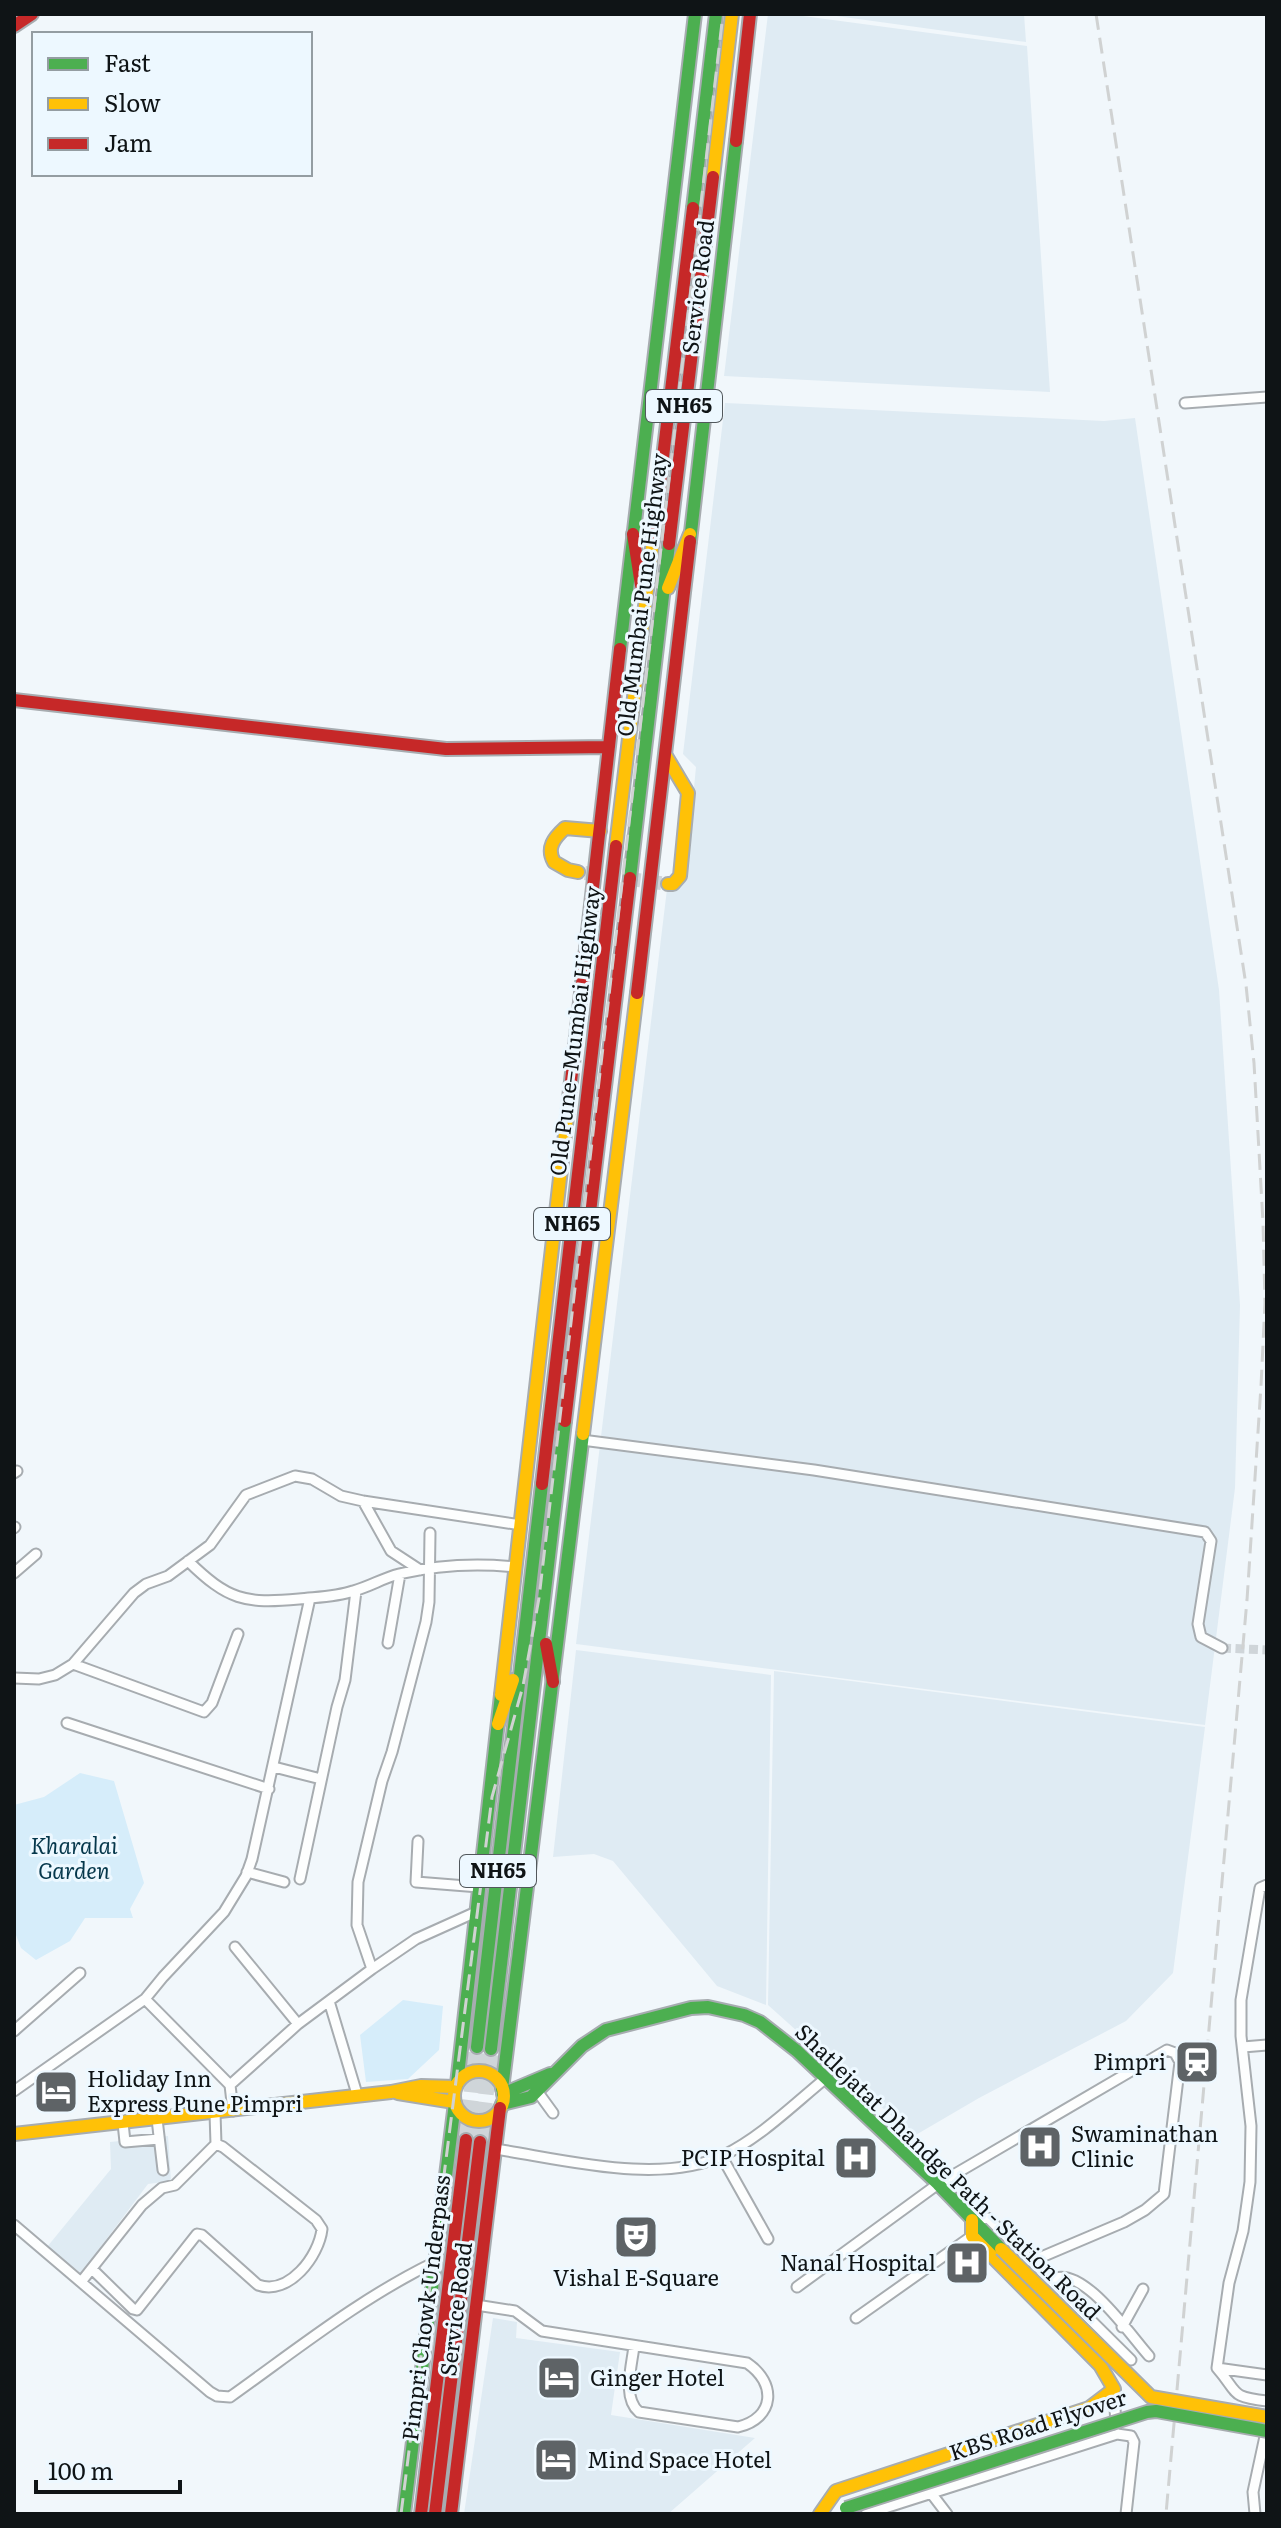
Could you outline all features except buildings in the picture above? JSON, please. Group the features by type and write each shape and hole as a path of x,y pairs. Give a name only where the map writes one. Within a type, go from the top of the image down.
{"main road":[{"path":"14,26 32,14"},
{"path":"14,2134 233,2111 421,2086 456,2086 467,2074 481,2072 494,2077 502,2099 490,2118 476,2121 463,2115 455,2102 456,2086 633,534 695,14"},
{"name":"Old Mumbai Pune Highway","path":"622,795 716,14"},
{"name":"Old Mumbai Pune Highway","path":"638,799 732,14"},
{"name":"Service Road","path":"451,2514 666,756 750,14"},
{"path":"633,534 645,606"},
{"path":"660,606 690,534"},
{"path":"14,700 446,749 609,747"},
{"path":"666,756 688,793 680,876 677,881 668,884"},
{"name":"Old Pune–Mumbai Highway","path":"522,1652 622,795"},
{"name":"Old Pune–Mumbai Highway","path":"543,1626 638,799"},
{"path":"578,872 559,868 553,861 549,854 552,840 565,828 600,831"},
{"path":"543,1626 553,1682"},
{"name":"NH65","path":"491,2049 543,1626"},
{"path":"498,1724 522,1652"},
{"name":"NH65","path":"477,2047 522,1652"},
{"name":"Shatlejatat Dhandge Path - Station Road","path":"502,2099 523,2100 537,2091 593,2037 606,2030 678,2010 708,2007 744,2015 760,2022 826,2078 938,2184 1151,2397 1267,2417"},
{"name":"Shatlejatat Dhandge Path - Station Road","path":"502,2099 553,2073"},
{"path":"391,2092 455,2102"},
{"name":"Service Road","path":"404,2514 455,2102"},
{"name":"Pimpri Chowk Underpass","path":"421,2514 466,2140"},
{"name":"Pimpri Chowk Underpass","path":"435,2514 480,2142"},
{"path":"823,2514 836,2491 1089,2408 1114,2389 1100,2365 972,2236 972,2220"},
{"name":"KBS Road Flyover","path":"823,2514 1147,2412 1267,2429"}],"street":[{"path":"1185,403 1267,397"},
{"path":"582,1440 814,1470 1205,1532 1211,1541 1198,1624 1201,1637 1222,1648"},
{"path":"14,1678 39,1679 55,1675 73,1664 134,1593 146,1584 168,1576 210,1545 246,1495 295,1476 312,1479 341,1496 363,1501 521,1525"},
{"path":"363,1501 391,1551 424,1570"},
{"path":"372,1969 357,1925 358,1882 426,1622 429,1602 424,1570 430,1533"},
{"path":"14,1573 36,1554"},
{"path":"188,1561 211,1583 239,1598 265,1602 356,1591 400,1574 424,1570 489,1564 516,1567"},
{"path":"388,1643 400,1574"},
{"path":"300,1879 345,1680 356,1591"},
{"path":"14,2091 145,1999 224,1912 247,1872 269,1789 310,1598"},
{"path":"73,1664 204,1712 212,1703 238,1634"},
{"path":"67,1723 269,1789"},
{"path":"274,1767 321,1779"},
{"path":"418,1841 416,1882 479,1887"},
{"path":"247,1872 284,1882"},
{"path":"1267,1885 1260,1888 1241,2000 1251,2126 1249,2195 1229,2283 1217,2368 1240,2397 1267,2401"},
{"path":"230,2085 298,2024 372,1969 416,1939 476,1912"},
{"path":"235,1947 298,2024"},
{"path":"14,2031 80,1973"},
{"path":"145,1999 230,2085 233,2111"},
{"path":"329,2001 357,2094"},
{"path":"1243,2047 1267,2045"},
{"path":"797,2287 938,2184 1167,2050 1175,2053 1180,2062 1164,2194 1124,2222 1032,2261"},
{"path":"495,2149 638,2170 681,2168 722,2157 738,2148 826,2078"},
{"path":"537,2091 553,2113"},
{"path":"81,2282 142,2205 162,2188 175,2185 216,2144 215,2113"},
{"path":"157,2119 163,2170"},
{"path":"123,2123 125,2142 159,2139"},
{"path":"92,2269 137,2310 197,2234 202,2235 258,2285 268,2288 280,2284 304,2268 321,2240 322,2229 316,2220 216,2144"},
{"path":"722,2157 768,2239"},
{"path":"972,2220 988,2218 1131,2360"},
{"path":"14,2225 210,2392 224,2398 230,2397 329,2326 409,2274 435,2262"},
{"path":"856,2318 972,2236"},
{"path":"1051,2280 1066,2276 1078,2281 1096,2295 1149,2356"},
{"path":"1122,2327 1143,2289"},
{"path":"476,2305 515,2311 542,2331 747,2363 765,2382 768,2390 766,2408 754,2422 738,2427 639,2412 630,2397 634,2346"},
{"path":"1217,2368 1267,2375"},
{"path":"1114,2389 1117,2434"},
{"path":"1255,2514 1253,2492 1267,2429"},
{"path":"866,2514 1117,2434 1131,2436 1134,2442 1126,2514"},
{"path":"931,2493 947,2514"}],"shaded area":[{"path":"768,14 788,14 1027,46 1050,392 724,376"},
{"path":"822,14 1024,14 1026,42"},
{"path":"725,403 1104,421 1135,418 1219,990 1240,1305 1235,1488 1205,1725 576,1644 667,889 685,879 696,767 683,754"},
{"path":"576,1650 771,1675 766,2005 717,1986 613,1861 594,1854 553,1857"},
{"path":"774,1671 1205,1727 1173,1973 1126,2021 979,2098 914,2136 768,2005"},
{"path":"168,2136 171,2181 148,2184 81,2273 47,2247 111,2169 110,2142"},
{"path":"493,2318 517,2322 516,2338 620,2352 611,2415 755,2438 668,2514 464,2514"}],"green space":[{"name":"Kharalai Garden","path":"80,1773 114,1781 144,1883 130,1909 133,1918 85,1918 70,1941 36,1960 21,1948 14,1930 14,1805 44,1797"},
{"path":"403,2000 443,2006 439,2050 408,2079 366,2082 360,2035"}],"tunnel":[{"path":"585,873 668,884"},
{"path":"1222,1648 1267,1650"},
{"path":"466,2140 477,2047"},
{"path":"480,2142 491,2049"}],"railway":[{"path":"401,2514 492,1797 523,1686 539,1598 723,14"},
{"path":"1096,14 1246,985 1263,1222 1265,1303 1247,1600 1166,2514"}],"traffic: fast":[{"path":"620,649 695,14"},
{"path":"693,208 716,14"},
{"path":"690,541 736,141"},
{"path":"630,878 669,544"},
{"path":"491,2049 565,1421"},
{"path":"502,2089 583,1434"},
{"path":"477,2047 542,1484"},
{"path":"457,2084 501,1695"},
{"path":"502,2104 531,2097 582,2046 606,2030 691,2008 708,2007 744,2015 760,2022 797,2051 938,2184 1001,2249"},
{"path":"503,2094 550,2074"},
{"path":"404,2514 455,2103"},
{"path":"846,2508 1147,2412 1267,2431"}],"traffic: slow":[{"path":"713,177 732,14"},
{"path":"668,588 690,534"},
{"path":"616,846 653,540"},
{"path":"666,756 688,793 680,876 673,884 668,884"},
{"path":"578,872 554,862 552,844 565,828 600,831"},
{"path":"583,1434 637,993"},
{"path":"501,1695 569,1099"},
{"path":"498,1724 513,1680"},
{"path":"479,2071 496,2079 504,2096 496,2113 479,2121 462,2113 454,2096 462,2079 479,2071"},
{"path":"14,2134 391,2092 421,2086 456,2087"},
{"path":"398,2093 454,2102"},
{"path":"820,2514 836,2491 1089,2408 1114,2389 1100,2365 972,2236 972,2220"},
{"path":"1001,2249 1151,2397 1267,2417"}],"traffic: jam":[{"path":"14,26 32,14"},
{"path":"736,141 750,14"},
{"path":"669,544 713,177"},
{"path":"653,540 693,208"},
{"path":"633,534 641,585"},
{"path":"637,993 690,541"},
{"path":"569,1099 620,649"},
{"path":"14,700 446,749 609,747"},
{"path":"542,1484 616,846"},
{"path":"565,1421 630,878"},
{"path":"546,1644 553,1682"},
{"path":"451,2514 500,2108"},
{"path":"421,2514 466,2140"},
{"path":"435,2514 480,2142"}],"place":[{"name":"Pimpri","path":"1197,2062"},
{"name":"Holiday Inn Express Pune Pimpri","path":"56,2092"},
{"name":"Swaminathan Clinic","path":"1040,2147"},
{"name":"PCIP Hospital","path":"856,2158"},
{"name":"Vishal E-Square","path":"636,2237"},
{"name":"Nanal Hospital","path":"967,2263"},
{"name":"Ginger Hotel","path":"559,2378"},
{"name":"Mind Space Hotel","path":"556,2460"}]}
